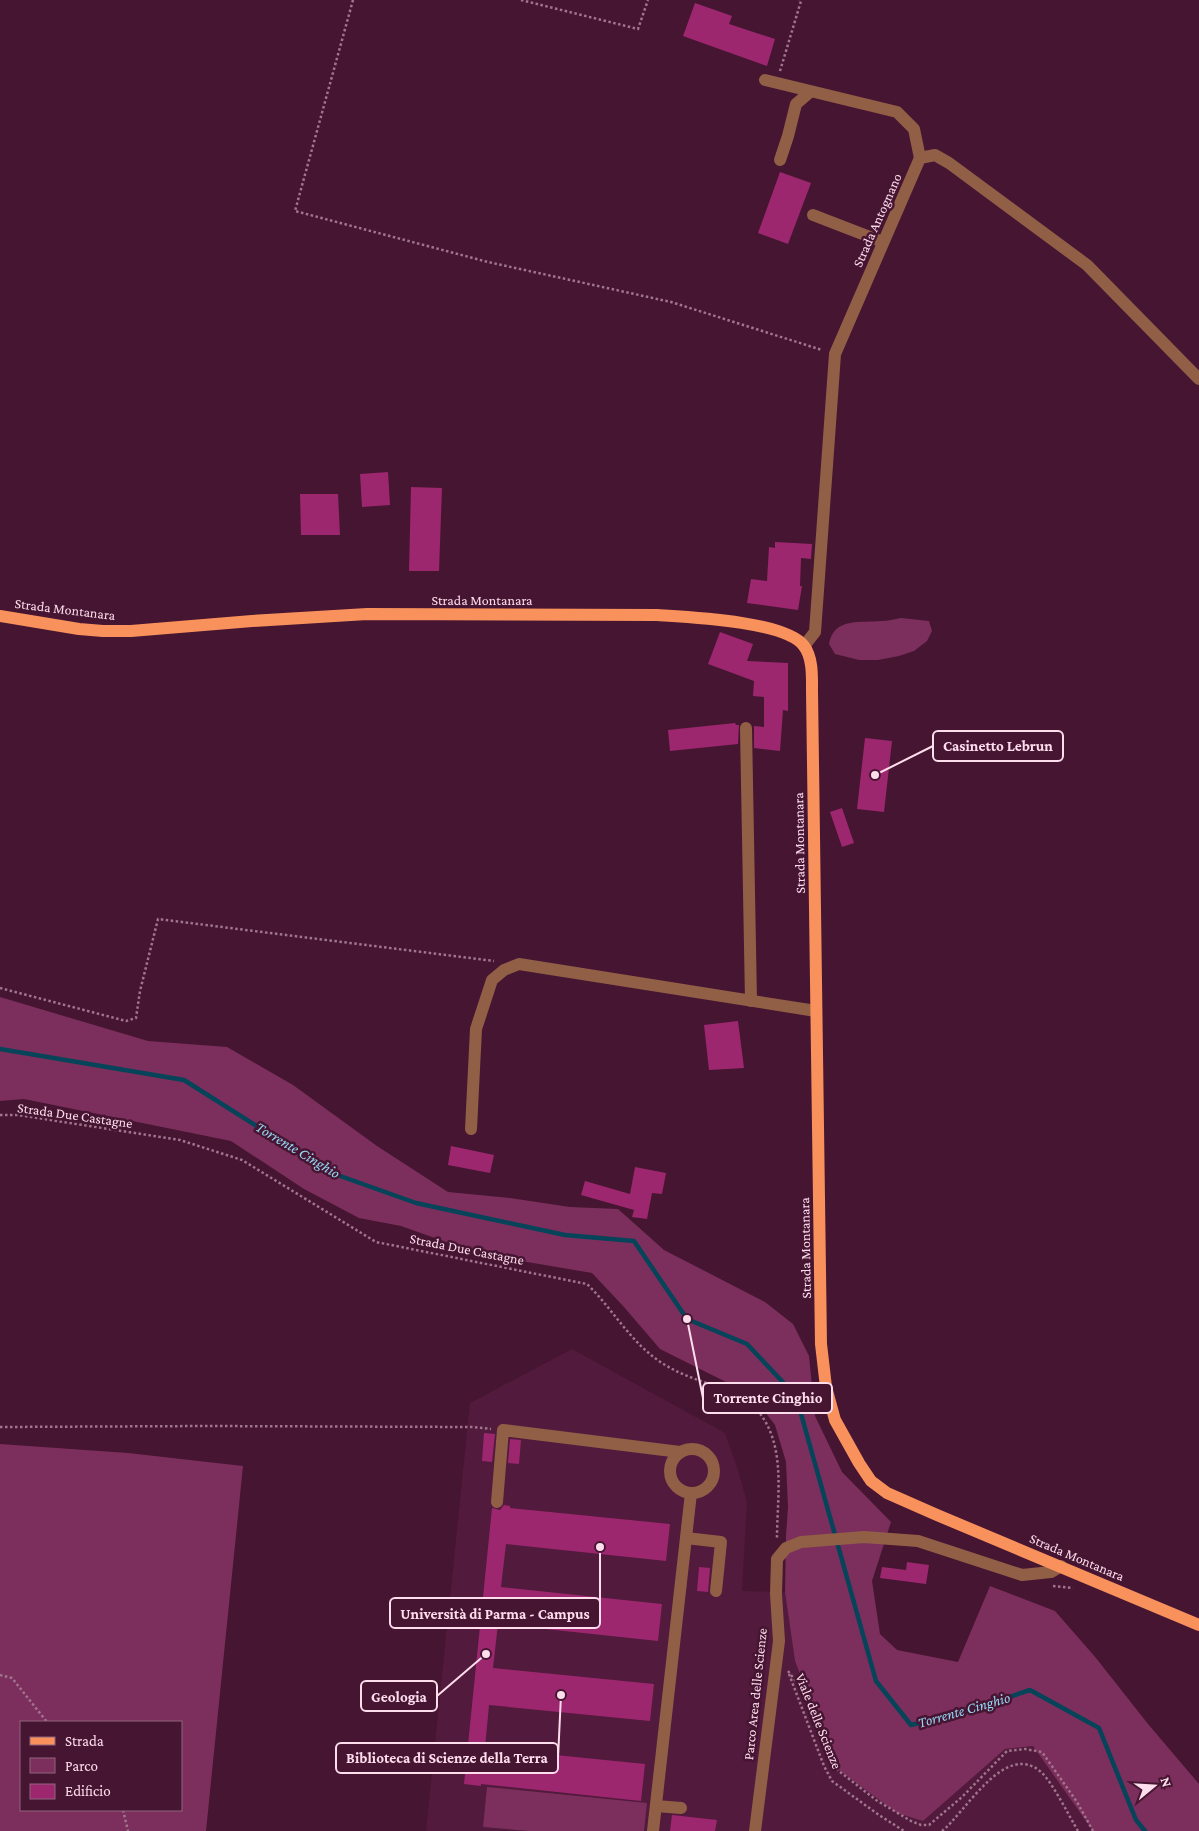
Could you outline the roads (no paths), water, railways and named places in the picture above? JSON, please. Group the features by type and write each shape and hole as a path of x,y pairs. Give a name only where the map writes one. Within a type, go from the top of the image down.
{"main road":[{"name":"Strada Montanara","path":"0,616 103,631 131,631 367,614 657,616 753,624 795,639 804,646 811,665 812,692 821,1344 826,1387 835,1420 871,1481 887,1493 1199,1625"}],"street":[{"path":"771,82 897,112 914,129 920,158 935,155 949,163 1087,265 1199,379"},
{"path":"780,160 796,104 810,92"},
{"name":"Strada Antognano","path":"804,646 815,632 835,354 920,158"},
{"path":"813,215 883,242"},
{"path":"746,728 751,1001"},
{"path":"471,1129 476,1029 492,980 504,970 519,964 816,1011"},
{"path":"497,1502 503,1430 680,1452"},
{"path":"690,1448 704,1452 710,1457 713,1464 714,1477 710,1484 702,1491 691,1493 678,1488 670,1476 672,1461 680,1452 690,1448"},
{"path":"653,1831 691,1493"},
{"name":"Parco Area delle Scienze","path":"755,1831 779,1641 776,1594 778,1559 786,1548 801,1542 864,1537 918,1541 1022,1576 1050,1572 1061,1566"},
{"path":"686,1538 721,1542 716,1590"},
{"path":"656,1806 681,1808"}],"waterway":[{"name":"Torrente Cinghio","path":"0,1049 184,1080 329,1172 416,1203 565,1235 634,1241 687,1319 747,1344 796,1396 876,1681 911,1725 962,1713 1030,1690 1099,1728 1136,1820 1145,1831"}],"place":[{"name":"Casinetto Lebrun","path":"875,775"},
{"name":"Torrente Cinghio","path":"687,1319"},
{"name":"Università di Parma - Campus","path":"600,1547"},
{"name":"Geologia","path":"486,1654"},
{"name":"Biblioteca di Scienze della Terra","path":"561,1695"}]}
